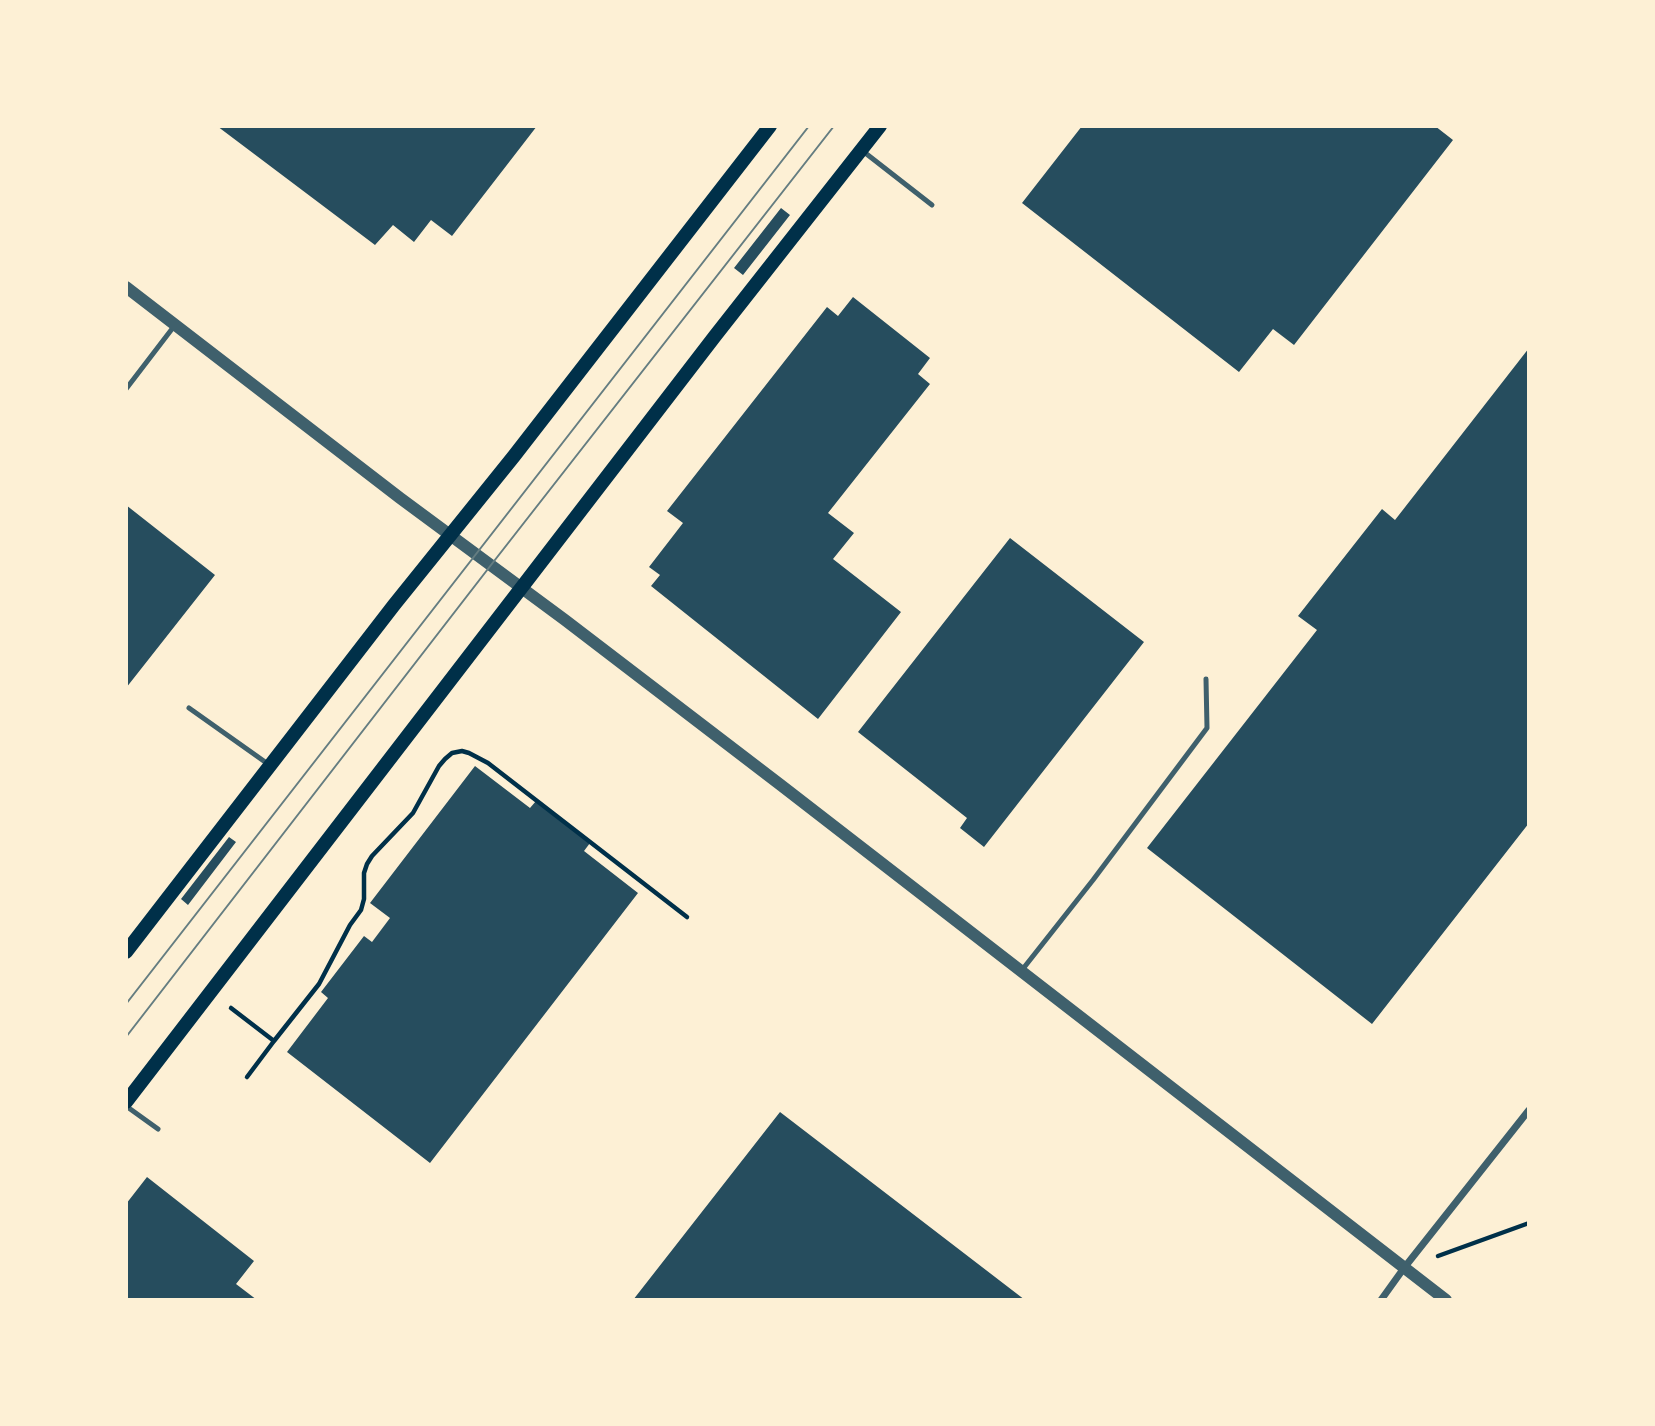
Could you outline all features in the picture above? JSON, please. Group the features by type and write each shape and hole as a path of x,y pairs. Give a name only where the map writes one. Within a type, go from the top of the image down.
{"main road":[{"path":"126,952 770,126"},
{"path":"126,1104 715,336 880,126"}],"street":[{"path":"126,287 771,778 1446,1300"},
{"path":"1381,1300 1529,1110"}],"lane":[{"path":"861,150 932,205"},
{"path":"126,389 175,325"},
{"path":"1021,972 1207,728 1206,679"},
{"path":"189,708 270,766"},
{"path":"126,1104 158,1129"}],"path":[{"path":"247,1077 319,984 350,925 361,910 364,899 364,873 372,856 413,813 439,766 452,753 462,751 488,763 687,917"},
{"path":"231,1008 274,1041"},
{"path":"1404,1268 1529,1223"}],"building":[{"path":"217,126 537,126 452,236 431,220 414,242 393,225 375,245"},
{"path":"1082,126 1435,126 1453,140 1294,345 1273,329 1239,372 1022,203"},
{"path":"781,208 790,215 743,275 734,268"},
{"path":"853,297 930,358 918,374 930,384 828,513 854,533 833,559 901,612 818,719 651,586 660,575 649,567 683,523 667,511 827,307 838,316"},
{"path":"1529,348 1529,823 1372,1024 1147,848 1317,630 1298,616 1382,509 1395,520"},
{"path":"126,505 215,575 126,688"},
{"path":"1010,538 1144,642 984,847 960,828 967,818 858,732"},
{"path":"475,766 530,808 536,801 590,843 584,851 638,893 430,1163 287,1052 328,998 321,992 364,936 372,942 390,918 370,903"},
{"path":"229,837 236,842 188,905 181,899"},
{"path":"780,1112 1025,1300 633,1300"},
{"path":"147,1177 254,1261 236,1284 257,1300 126,1300 126,1204"}],"tram line":[{"path":"126,1004 809,126"},
{"path":"126,1037 834,126"}]}
